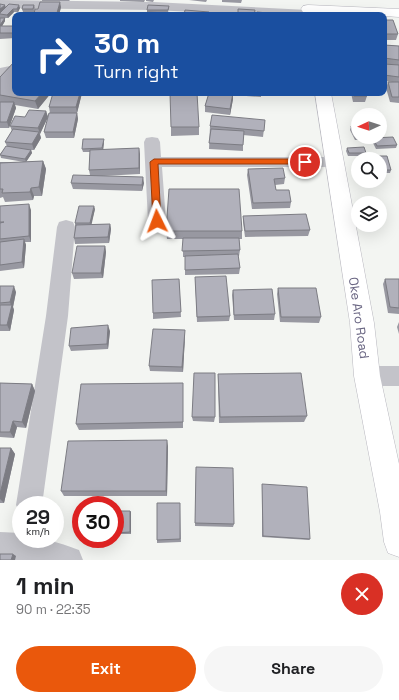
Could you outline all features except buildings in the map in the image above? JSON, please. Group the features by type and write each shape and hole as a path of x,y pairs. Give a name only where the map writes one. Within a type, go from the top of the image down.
{"main road":[{"path":"307,9 376,12"},
{"path":"387,12 399,13"},
{"name":"Oke Aro Road","path":"324,96 336,162 362,323 367,376 395,512 399,542"}],"street":[{"path":"0,4 307,9"},
{"path":"0,72 12,70"},
{"path":"152,142 157,221"},
{"path":"154,162 336,162"},
{"path":"30,496 57,316 66,227"},
{"path":"367,376 399,376"},
{"path":"0,546 27,549 69,560"}],"route":[{"path":"157,221 154,162 305,162"}]}
